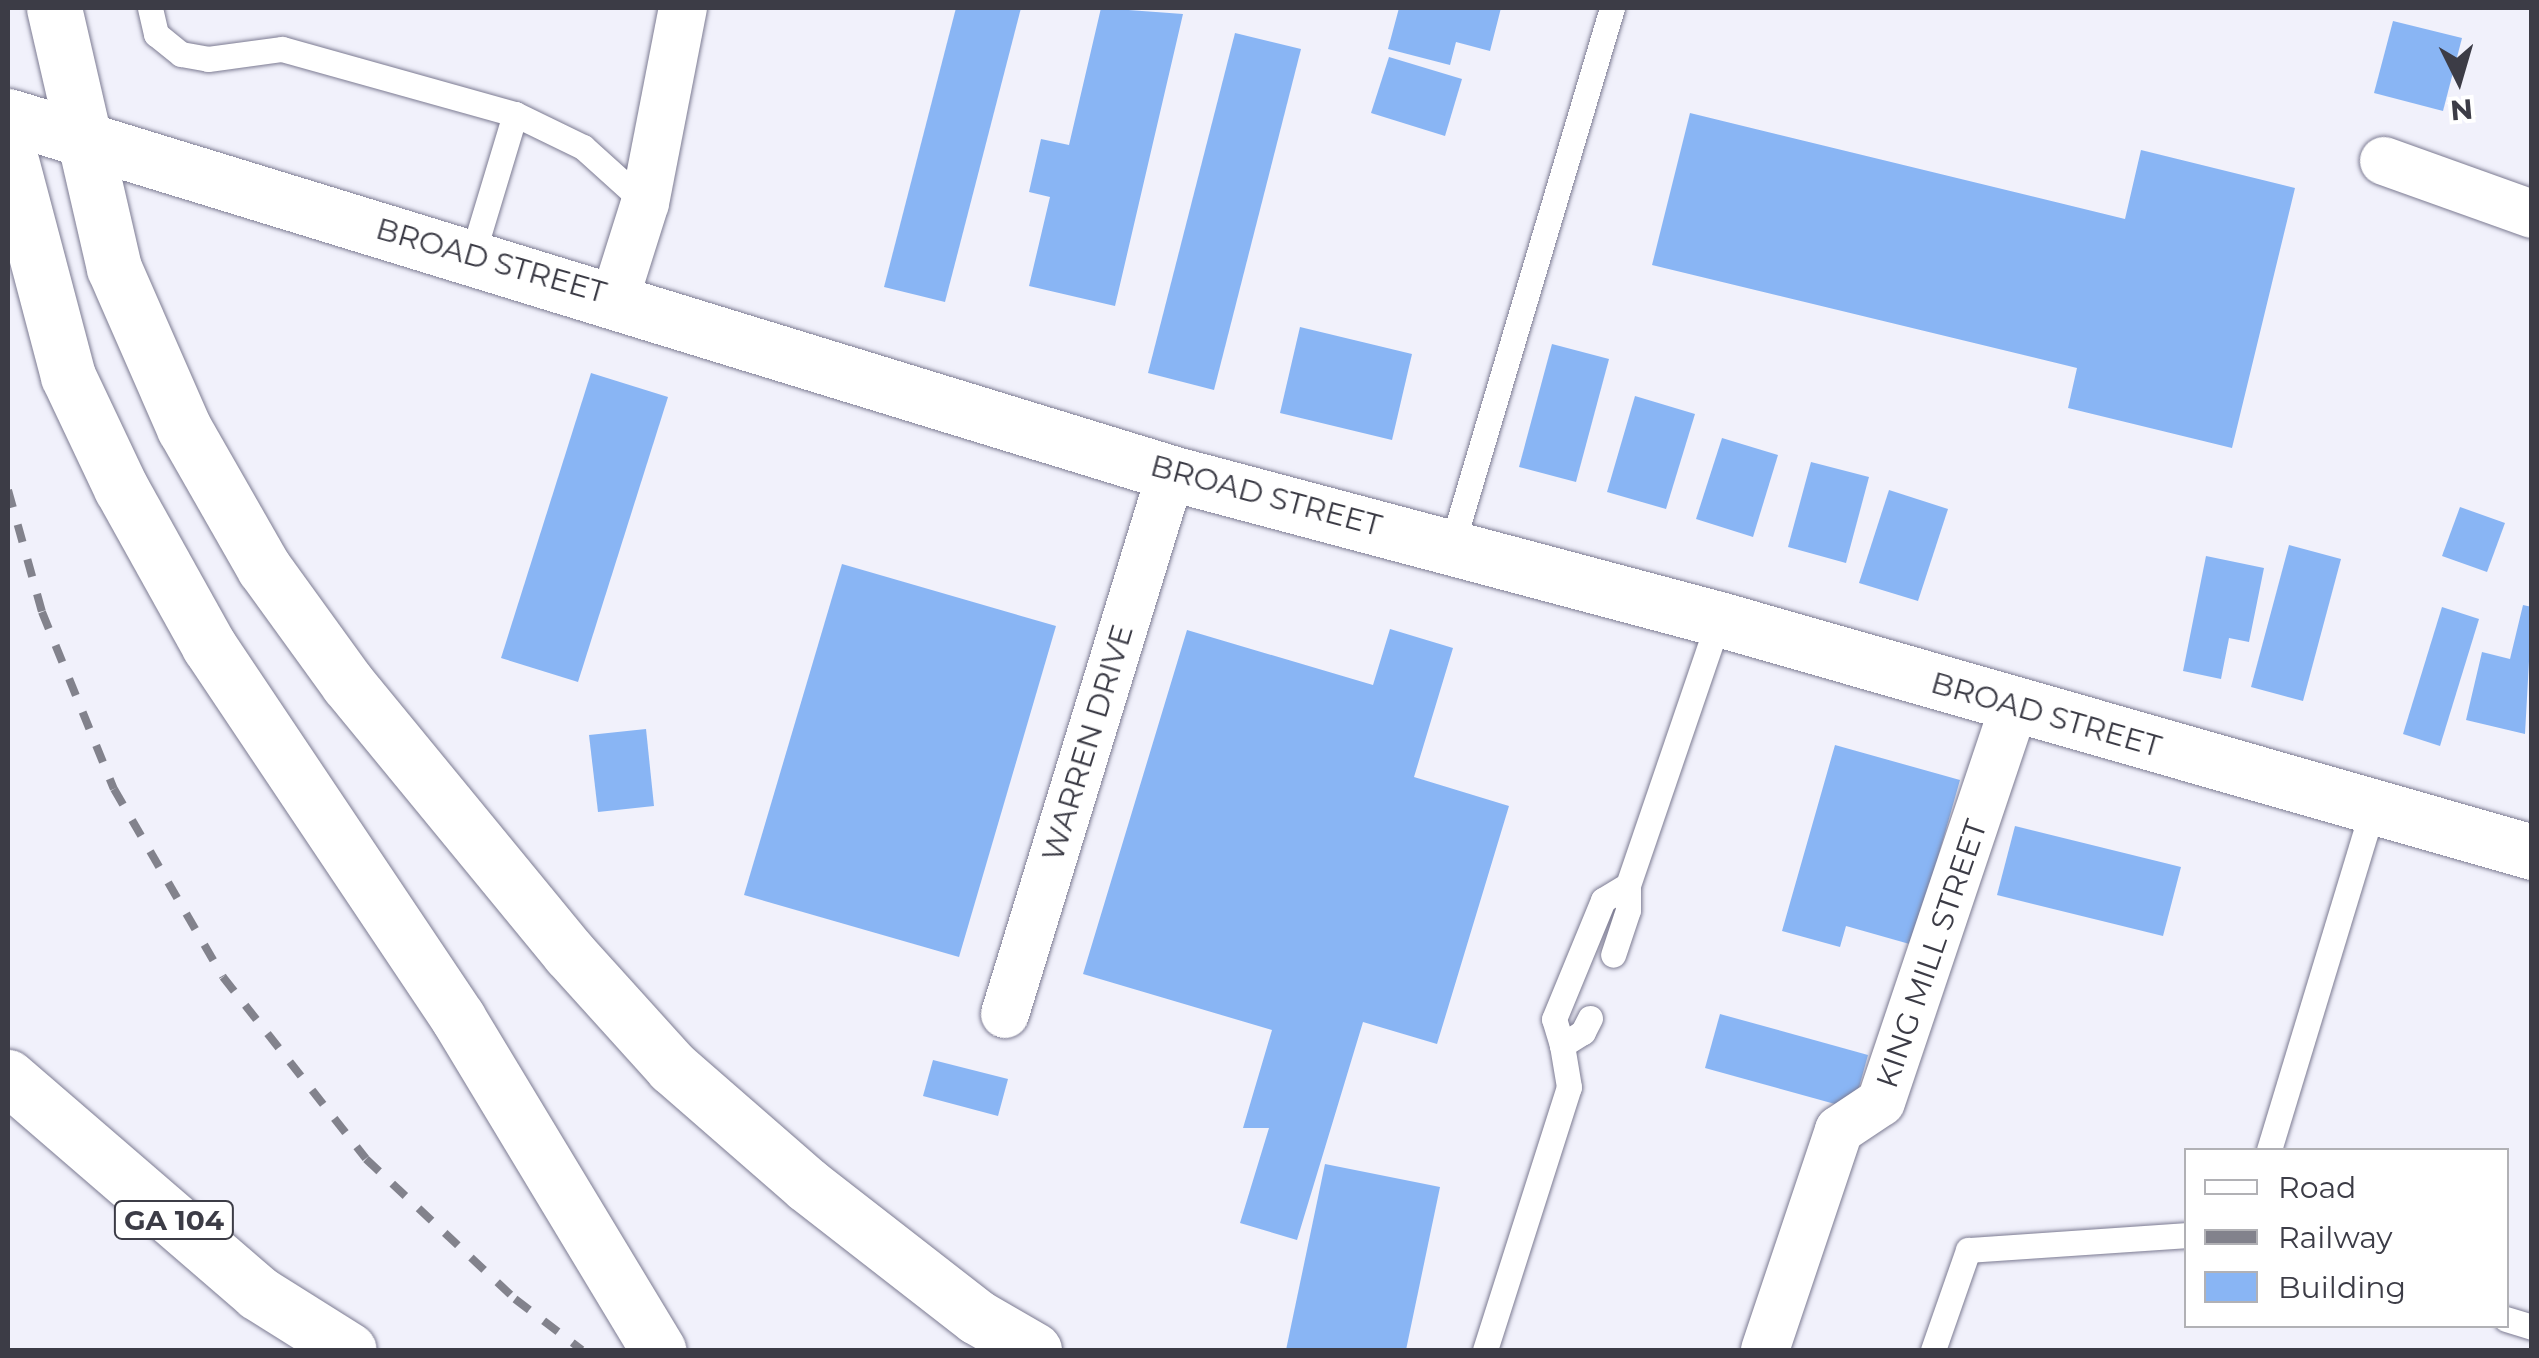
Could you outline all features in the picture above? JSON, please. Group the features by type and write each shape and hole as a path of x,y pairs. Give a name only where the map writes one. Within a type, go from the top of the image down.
{"main road":[{"path":"54,8 114,268 184,428 264,568 348,684 569,953 672,1067 806,1184 978,1317 1034,1350"},
{"name":"BROAD STREET","path":"8,116 615,298 1171,473 1720,619 2014,707 2532,852"},
{"path":"8,149 68,376 121,488 209,646 458,1018 652,1336"},
{"name":"GA 104","path":"8,1077 258,1294 349,1350"}],"street":[{"path":"615,298 645,203 683,8"},
{"path":"2384,161 2532,214"},
{"name":"WARREN DRIVE","path":"1005,1014 1171,473"},
{"name":"KING MILL STREET","path":"1764,1350 1839,1130 1882,1102 2014,707"}],"lane":[{"path":"150,8 156,34 181,54 208,58 282,48 515,114 583,146 645,203"},
{"path":"1452,545 1612,8"},
{"path":"472,256 515,114"},
{"path":"1613,955 1628,910 1628,885 1720,619"},
{"path":"2270,1148 2372,807"},
{"path":"1485,1350 1569,1087 1554,1019 1603,900 1628,885"},
{"path":"1562,1045 1583,1032 1590,1018"},
{"path":"1933,1350 1968,1250 2184,1235"}],"building":[{"path":"956,8 1021,8 945,302 884,287"},
{"path":"1101,8 1183,14 1115,306 1029,286 1050,197 1029,192 1041,139 1069,145"},
{"path":"1399,8 1501,8 1490,51 1456,42 1450,65 1388,49"},
{"path":"2393,21 2462,38 2443,111 2374,93"},
{"path":"1235,33 1301,49 1214,390 1148,373"},
{"path":"1389,57 1462,79 1445,136 1371,113"},
{"path":"1690,113 2125,219 2141,150 2295,188 2232,448 2068,408 2077,368 1652,265"},
{"path":"1300,327 1412,354 1392,440 1280,413"},
{"path":"1552,344 1609,359 1576,482 1519,467"},
{"path":"591,373 668,397 578,682 501,658"},
{"path":"1635,396 1695,414 1666,509 1607,492"},
{"path":"1722,438 1778,455 1753,537 1696,519"},
{"path":"1811,462 1869,477 1846,563 1788,547"},
{"path":"1889,490 1948,509 1918,601 1859,583"},
{"path":"2460,507 2505,523 2487,572 2442,556"},
{"path":"2289,545 2341,559 2303,701 2251,687"},
{"path":"2206,556 2264,568 2249,642 2229,638 2221,679 2183,671"},
{"path":"842,564 1056,626 959,957 744,895"},
{"path":"2523,605 2532,607 2525,734 2466,720 2482,652 2510,659"},
{"path":"2442,607 2479,619 2440,746 2403,734"},
{"path":"1390,629 1453,648 1414,777 1509,806 1437,1044 1363,1022 1297,1240 1240,1223 1269,1128 1243,1128 1272,1030 1083,974 1187,630 1373,685"},
{"path":"646,729 654,806 598,812 589,735"},
{"path":"1835,745 1960,780 1913,945 1846,926 1840,947 1782,931"},
{"path":"2015,826 2181,867 2163,936 1997,895"},
{"path":"1720,1014 1868,1055 1853,1109 1705,1068"},
{"path":"933,1060 1008,1079 998,1116 923,1096"},
{"path":"1325,1164 1440,1187 1406,1350 1286,1350"}],"railway":[{"path":"8,490 42,612 114,789 223,977 366,1159 515,1299 582,1350"}]}
